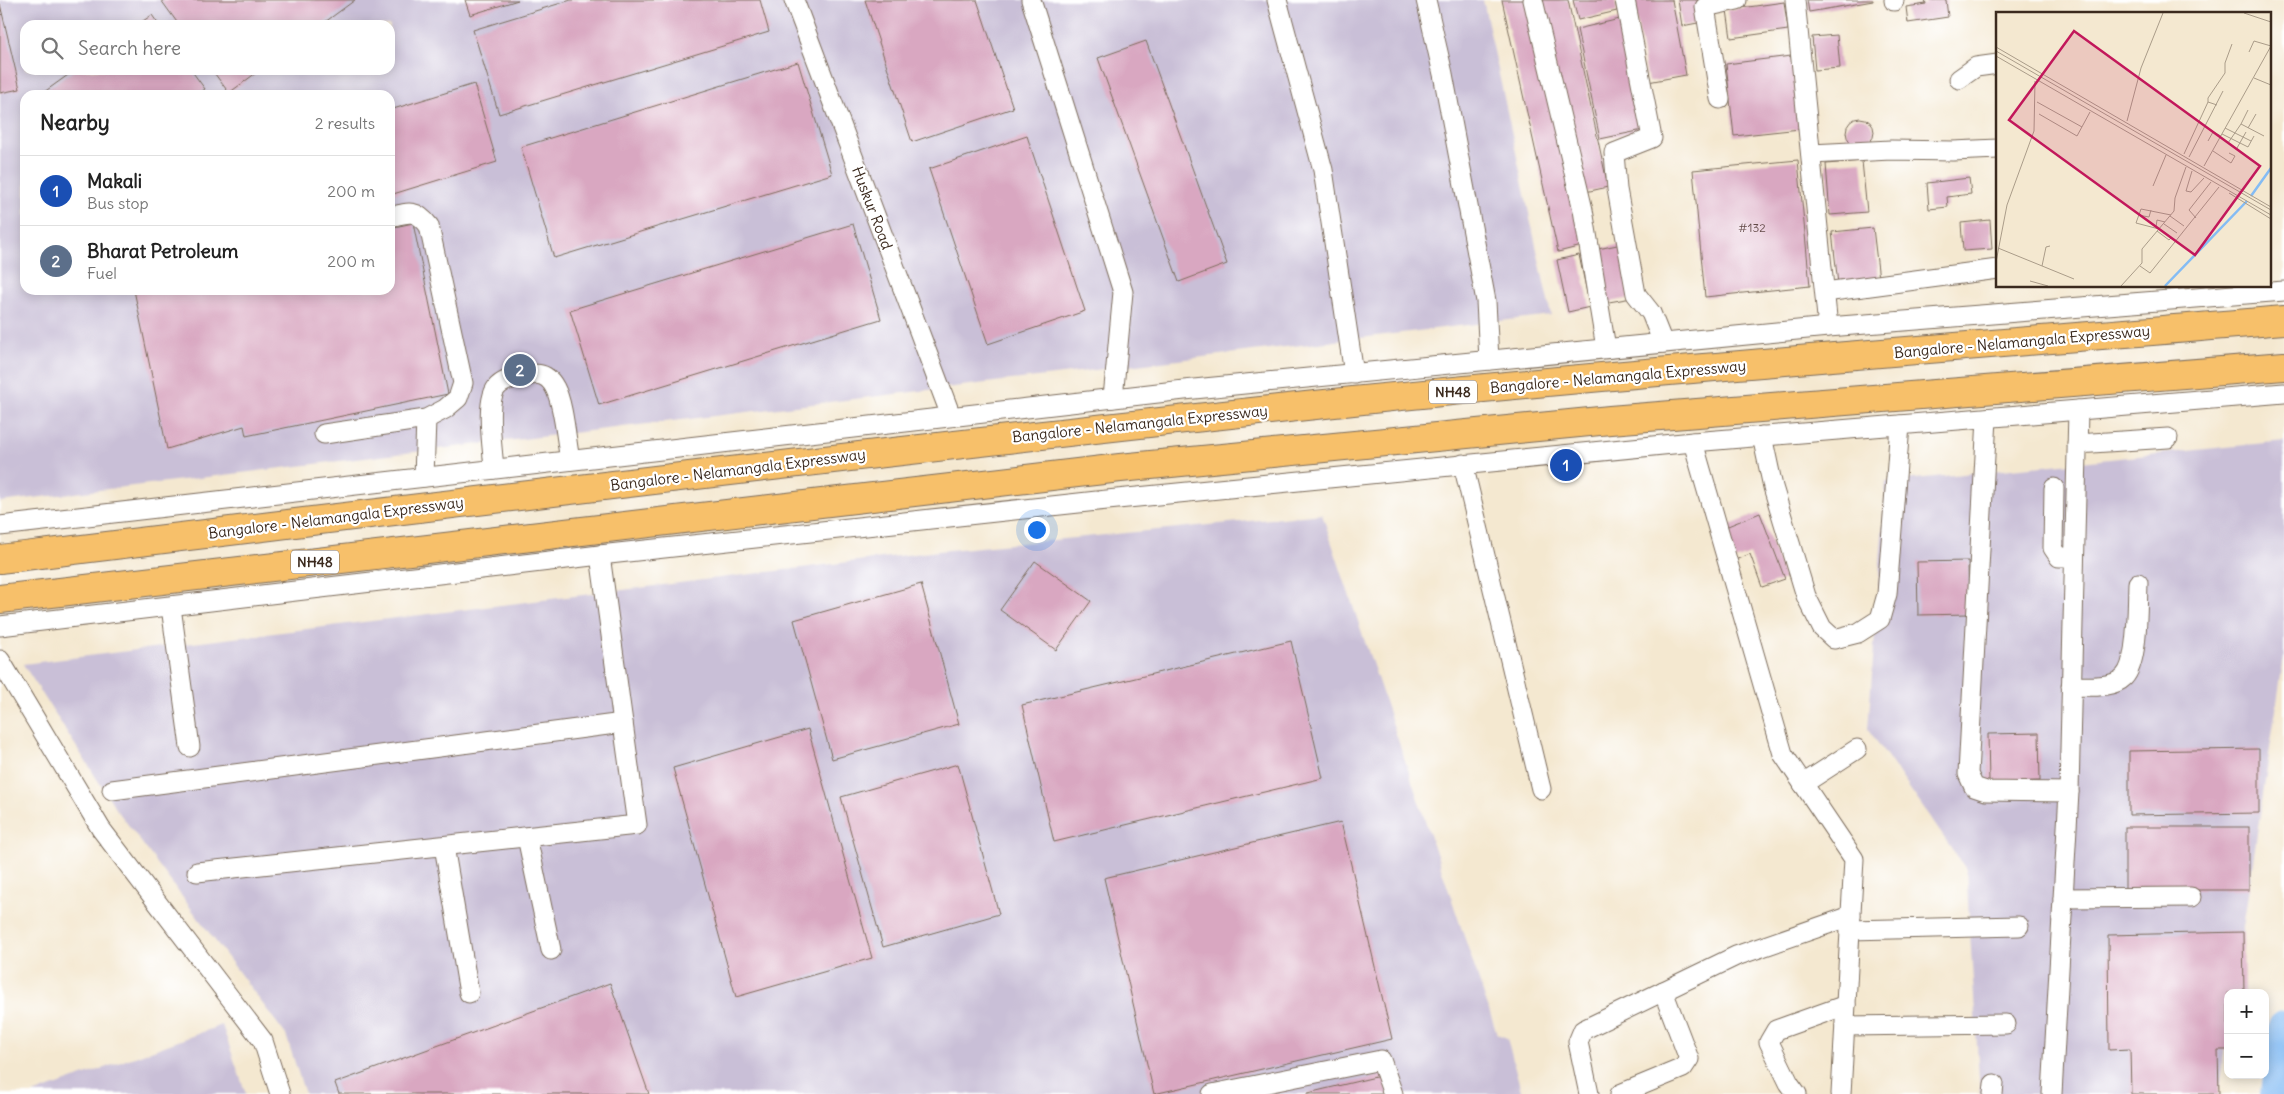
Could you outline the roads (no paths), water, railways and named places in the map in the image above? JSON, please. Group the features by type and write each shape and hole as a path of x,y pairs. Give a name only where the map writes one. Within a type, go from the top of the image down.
{"highway":[{"name":"Bangalore - Nelamangala Expressway","path":"0,559 948,445 1360,400 1792,361 2284,320"},
{"name":"NH48","path":"0,599 1120,468 1600,421 2284,366"}],"street":[{"name":"Huskur Road","path":"794,0 951,416"},
{"path":"1031,0 1124,292 1113,398"},
{"path":"1278,0 1323,170 1354,374"},
{"path":"1426,0 1444,74 1486,301 1489,360"},
{"path":"1533,0 1583,210 1606,348"},
{"path":"1625,0 1652,138 1614,153 1617,189 1636,294 1651,313 1663,343"},
{"path":"1720,99 1705,4 1737,0"},
{"path":"1795,0 1828,327"},
{"path":"1959,79 1976,67 1996,64"},
{"path":"1811,154 1891,150 1953,151 1996,149"},
{"path":"324,434 426,419 445,409 458,398 463,383 429,226 421,216 408,212 395,216"},
{"path":"1825,292 1996,269"},
{"path":"0,526 1113,398 1828,327 2284,291"},
{"path":"494,469 491,405 494,391 498,385 506,380 535,374 546,377 556,389 570,460"},
{"path":"0,626 600,556 1097,501 1693,442 2284,393"},
{"path":"2052,1094 2069,792 2078,410"},
{"path":"1987,418 1968,774 1974,786 1986,791 2069,792"},
{"path":"424,477 426,419"},
{"path":"1762,436 1776,496 1806,596 1822,628 1834,639 1858,633 1880,619 1887,594 1900,425"},
{"path":"2077,444 2168,438"},
{"path":"1693,442 1783,754 1854,859 1841,1094"},
{"path":"1463,464 1541,789"},
{"path":"2054,488 2053,548 2059,557 2074,557"},
{"path":"197,872 637,825 600,556"},
{"path":"2072,686 2103,686 2124,677 2134,657 2138,583"},
{"path":"171,607 190,747"},
{"path":"0,660 101,829 263,1041 280,1094"},
{"path":"112,790 623,723"},
{"path":"1803,784 1857,749"},
{"path":"527,837 551,950"},
{"path":"444,846 469,993"},
{"path":"2063,898 2191,897"},
{"path":"1590,1094 1578,1042 1583,1030 1736,956 1850,923 2019,926"},
{"path":"1620,1094 1683,1068 1689,1059 1663,991"},
{"path":"1797,1094 1789,1083 1770,1042 1776,1030 1846,1005"},
{"path":"1845,1026 2006,1024"},
{"path":"1212,1094 1381,1060 1393,1094"}],"waterway":[{"path":"2276,1094 2284,1027"}],"place":[{"name":"Bharat Petroleum","path":"520,370"},
{"name":"Makali","path":"1566,465"}]}
